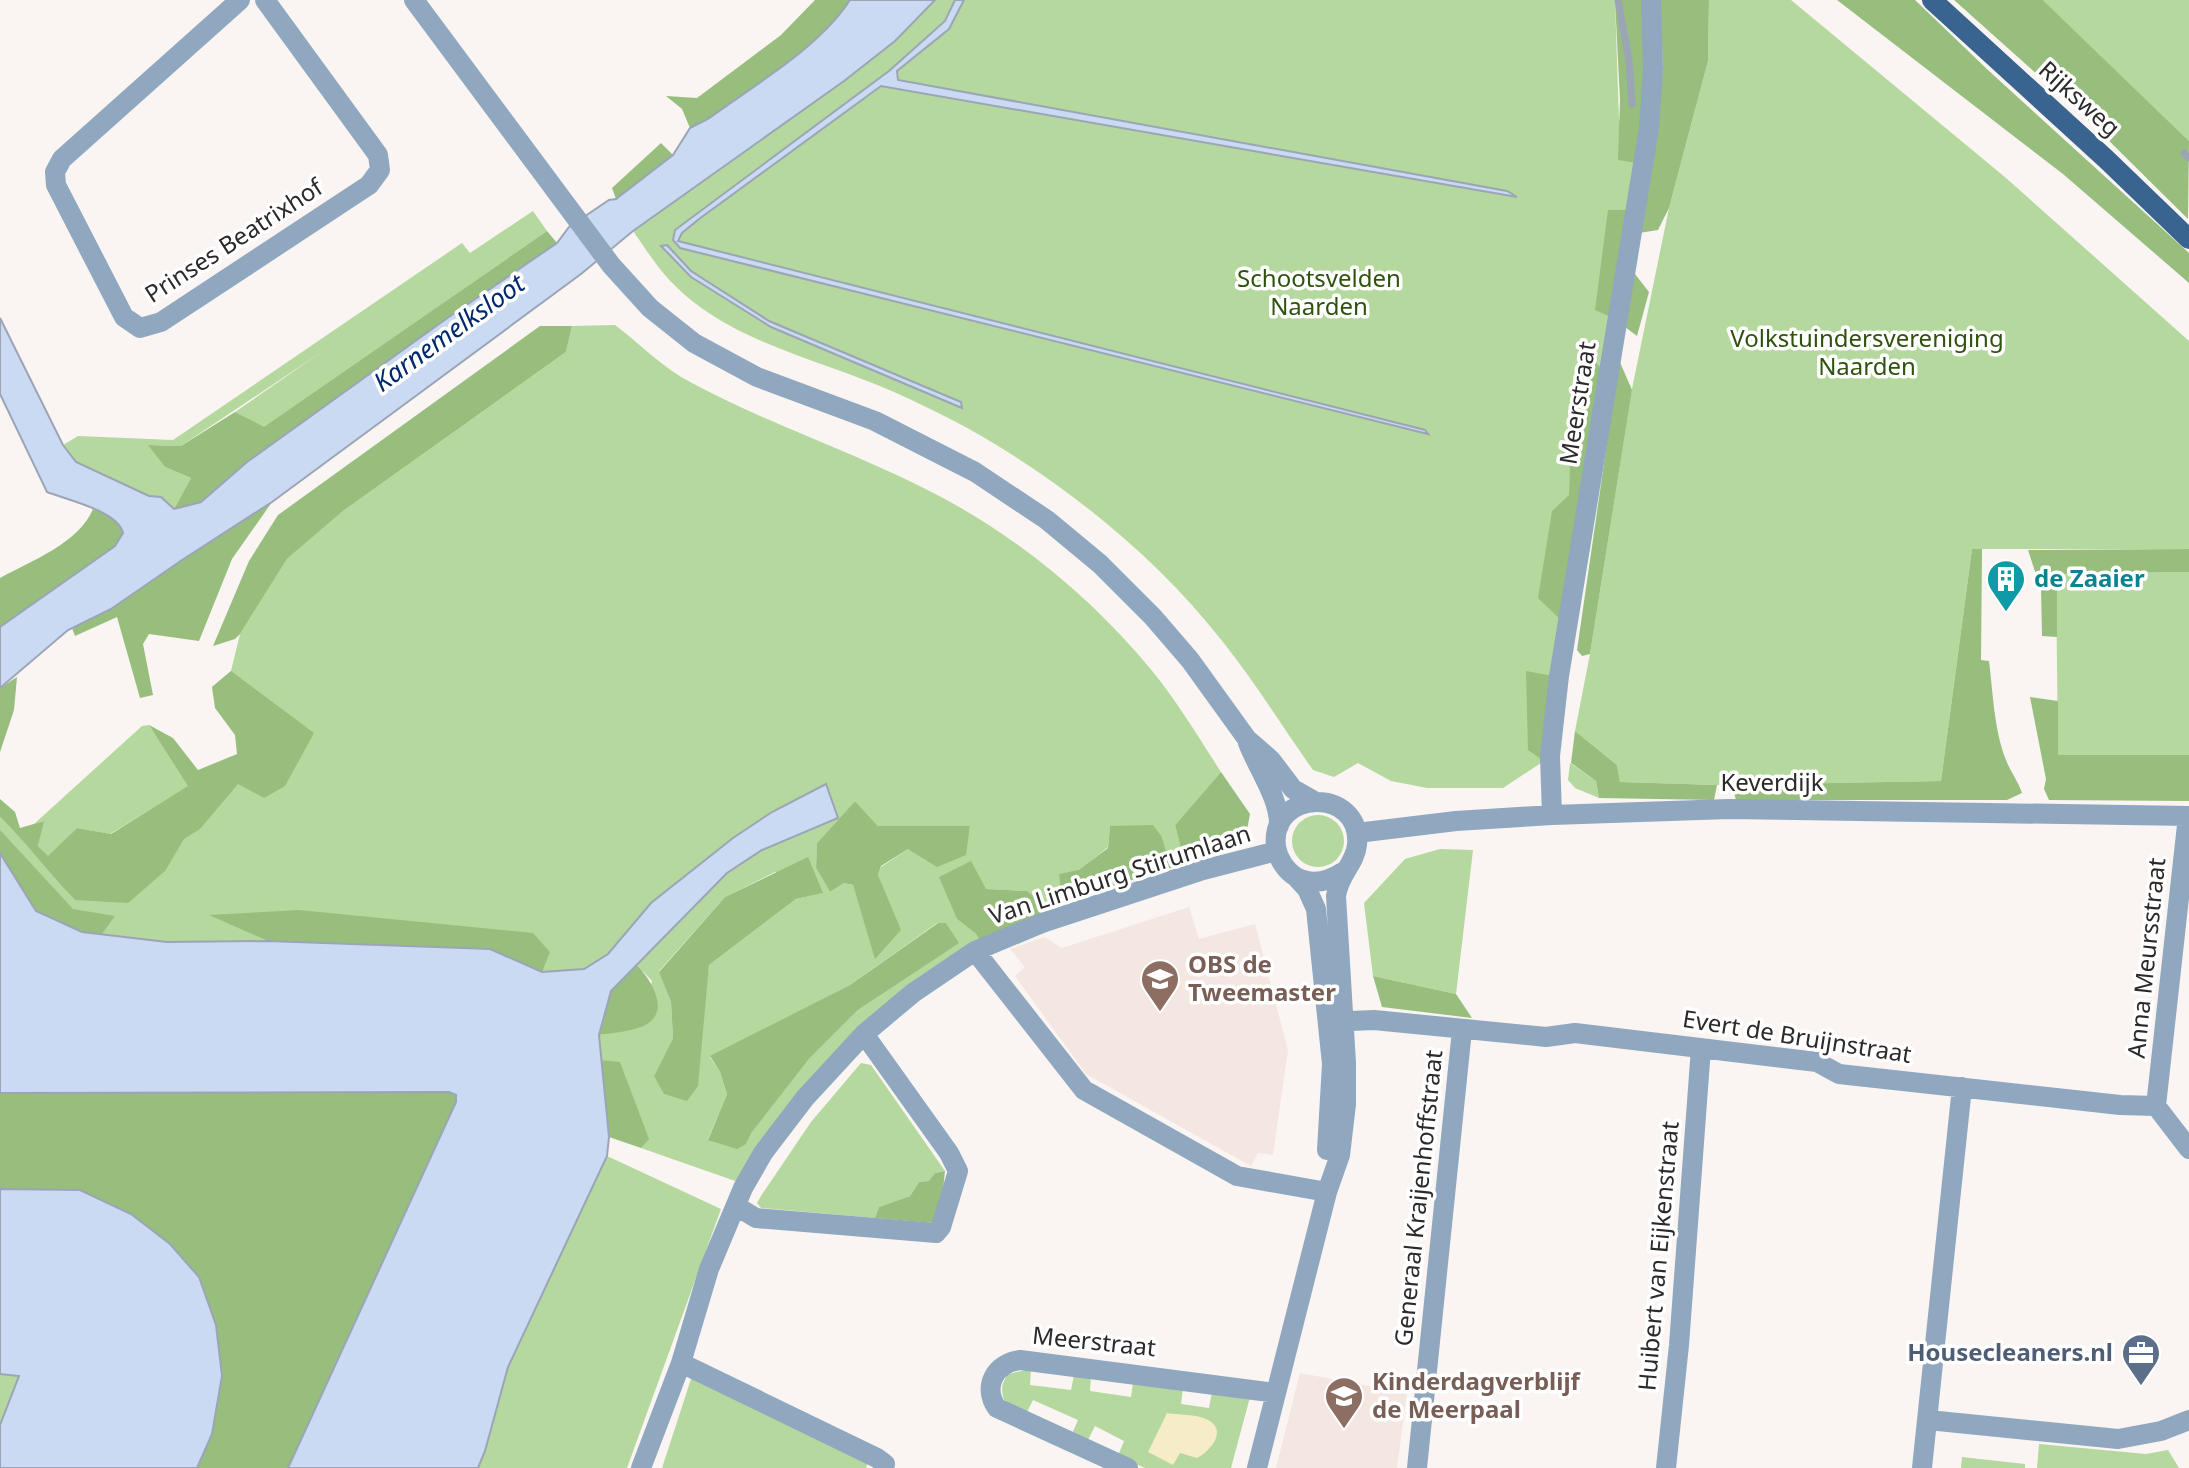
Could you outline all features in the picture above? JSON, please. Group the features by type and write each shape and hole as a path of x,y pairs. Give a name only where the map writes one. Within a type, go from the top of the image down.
{"main road":[{"name":"Rijksweg","path":"1932,0 2189,239"}],"street":[{"name":"Prinses Beatrixhof","path":"240,0 62,159 55,172 56,185 124,317 140,328 161,322 175,313 369,185 380,170 378,155 265,0"},
{"path":"414,0 611,265 650,308 694,343 757,377 875,421 975,472 1047,520 1100,564 1153,617 1190,660 1247,739 1271,760 1293,789 1314,801"},
{"name":"Meerstraat","path":"1552,815 1550,756 1559,676 1649,128 1653,68 1651,0"},
{"path":"1247,739 1279,813 1277,851 1281,861 1307,889 1316,909 1336,1022"},
{"path":"1257,1468 1327,1192 1336,1022 1337,885 1357,848 1357,833 1351,820 1341,809 1328,802 1314,801 1297,806 1279,826"},
{"name":"Keverdijk","path":"1357,833 1456,821 1552,815 1744,809 2189,816"},
{"name":"Anna Meursstraat","path":"2156,1106 2189,816"},
{"name":"Van Limburg Stirumlaan","path":"641,1468 681,1363 709,1269 763,1153 805,1098 864,1034 913,993 975,951 1042,923 1203,870 1277,851"},
{"path":"1296,877 1321,882 1343,872"},
{"path":"975,951 1084,1090 1237,1176 1327,1192"},
{"name":"Evert de Bruijnstraat","path":"1336,1022 1374,1020 1546,1037 1575,1033 1817,1062 1839,1074 2120,1105 2156,1106"},
{"name":"Generaal Kraijenhoffstraat","path":"1417,1468 1462,1030"},
{"path":"736,1206 756,1218 936,1233 941,1227 958,1171 949,1153 864,1034"},
{"name":"Huibert van Eijkenstraat","path":"1666,1468 1679,1345 1701,1048"},
{"path":"1922,1468 1962,1087"},
{"path":"2156,1106 2189,1149"},
{"name":"Meerstraat","path":"1128,1468 997,1408 990,1391 1000,1366 1020,1360 1276,1393"},
{"path":"681,1363 877,1458 885,1464 883,1468"},
{"path":"1928,1420 2118,1439 2161,1431 2189,1420"}],"shaded area":[{"name":"OBS de Tweemaster","path":"1189,907 1199,939 1255,924 1288,1050 1273,1155 1258,1153 1251,1166 1086,1074 1015,976 1025,967 1010,949 1044,937 1062,948"},
{"name":"Kinderdagverblijf de Meerpaal","path":"1300,1373 1407,1393 1397,1468 1276,1468"}],"green space":[{"path":"815,0 850,0 837,18 804,50 708,119 690,128 682,109 666,96 697,98 781,35"},
{"name":"Schootsvelden Naarden","path":"935,0 1615,0 1619,121 1642,122 1544,761 1503,788 1427,788 1391,781 1358,763 1334,777 1313,770 1246,673 1200,614 1125,539 1070,494 997,445 939,413 742,332 688,298 665,275 633,231 844,81 895,41","holes":["667,245 691,271 769,321 960,402 962,407 771,327 691,277 662,247"]},
{"path":"1615,0 1643,0 1644,89 1637,163 1618,160 1620,100"},
{"path":"1660,0 1709,0 1708,61 1669,208 1658,230 1639,233 1663,69"},
{"name":"Volkstuindersvereniging Naarden","path":"1709,0 1791,0 2006,178 2189,341 2189,549 1972,549 1941,781 1717,785 1620,782 1617,765 1575,731 1632,389 1669,208 1708,61"},
{"path":"1837,0 1915,0 2189,253 2189,283 2063,174"},
{"path":"1954,0 2043,0 2189,141 2188,219 2086,118"},
{"path":"2043,0 2189,0 2189,141"},
{"path":"661,143 673,155 616,199 612,188"},
{"path":"1608,210 1628,210 1635,274 1649,292 1637,336 1613,318 1595,310"},
{"path":"533,211 547,231 264,428 235,412 323,351 181,446 149,445 165,467 191,478 174,509 161,497 150,496 76,462 63,445 78,436 173,440 462,243 470,253"},
{"path":"547,231 557,243 247,462 201,502 174,509 191,478 165,467 148,445 181,446 235,412 264,427"},
{"path":"615,325 662,364 692,383 914,483 1003,534 1057,575 1131,646 1171,696 1221,772 1175,825 1184,860 1171,868 1162,837 1110,827 1108,847 1079,871 1059,874 1061,902 1048,906 1027,891 986,889 957,919 976,934 981,943 899,995 741,1183 641,1148 648,1138 620,1063 601,1060 599,1035 641,1027 652,981 637,965 727,873 762,850 837,818 825,784 772,812 733,838 651,903 608,954 584,969 542,972 167,942 82,932 0,853 0,817 75,900 252,741 212,687 231,671 240,634 287,559 343,511 566,352 572,326","holes":["855,801 878,826 970,826 965,855 908,849 881,867 878,875 885,894 876,958 853,885 844,883 830,892 816,868 817,843","775,872 822,893 796,899 709,965 703,1013 654,1076 673,1038 671,1002 659,971 725,897","937,923 946,923 958,943 858,1010 809,1059 750,1133 746,1144 708,1139 727,1094 720,1072 710,1057 850,985"]},
{"path":"540,326 572,326 566,352 343,511 287,559 240,634 235,639 213,646 249,561 278,515"},
{"path":"1588,355 1603,370 1564,623 1538,598 1552,511 1569,495 1570,468 1560,448 1583,408 1589,378 1577,358"},
{"path":"1619,360 1632,390 1590,654 1582,656 1577,650"},
{"path":"272,502 232,559 199,641 149,634 143,644 153,695 140,698 117,617 75,636 72,628 111,609"},
{"path":"93,509 119,524 123,533 115,546 0,627 0,578 66,541 77,532"},
{"path":"1972,549 1982,549 1981,660 1989,661 1999,736 2006,760 2022,793 2007,800 1736,800 1732,785 1941,781"},
{"path":"2189,549 2189,572 2057,574 2057,637 2042,636 2041,590 2028,550"},
{"path":"2189,572 2189,755 2058,755 2056,574"},
{"path":"231,671 314,733 285,786 264,798 238,784 200,829 184,839 165,871 128,903 75,900 0,817 0,799 15,812 20,828 44,821 38,846 48,856 77,828 111,834 188,786 149,725 173,738 198,770 237,754 235,735 215,708 212,687"},
{"path":"1526,671 1553,676 1544,761 1528,750"},
{"path":"17,677 14,710 0,752 0,688"},
{"path":"2030,697 2058,701 2058,755 2189,755 2189,801 2049,800 2044,789 2046,779"},
{"path":"149,725 189,786 110,834 77,828 48,857 38,846 43,821 34,824 142,726"},
{"path":"1575,731 1617,765 1620,782 1717,785 1714,800 1599,798 1596,781 1571,763"},
{"path":"1570,763 1596,781 1599,798 1575,788 1568,780"},
{"path":"1221,772 1250,814 1245,841 1184,860 1175,825"},
{"path":"855,801 878,826 970,826 966,855 937,867 908,849 881,866 878,875 901,930 875,959 853,885 844,883 830,892 816,868 817,843"},
{"path":"1318,815 1336,823 1344,841 1336,859 1318,867 1300,859 1292,841 1300,823"},
{"path":"1153,825 1162,837 1171,868 1061,902 1059,874 1079,870 1108,848 1110,826"},
{"path":"0,830 73,909 115,916 102,934 82,932 35,911 0,853"},
{"path":"1440,849 1473,850 1456,994 1373,976 1364,903 1405,859"},
{"path":"808,857 823,893 796,899 709,965 698,1086 687,1101 664,1094 654,1076 673,1038 671,1002 659,972 725,897"},
{"path":"971,861 986,889 1027,891 1048,906 1040,915 981,943 976,934 957,919 939,877"},
{"path":"299,910 533,933 550,952 542,972 490,949 268,941 209,915"},
{"path":"938,923 946,923 959,943 858,1010 809,1059 751,1133 746,1144 737,1149 708,1140 727,1094 720,1072 710,1056 850,985"},
{"path":"637,965 654,990 658,1008 655,1016 638,1028 599,1035 611,991"},
{"path":"1373,976 1456,994 1472,1018 1382,1007"},
{"path":"601,1060 620,1062 649,1139 641,1148 609,1137"},
{"path":"861,1063 871,1065 945,1171 935,1173 930,1181 919,1182 910,1196 879,1207 875,1218 761,1208 757,1203 761,1196 811,1122"},
{"path":"449,1092 457,1095 456,1102 288,1468 197,1468 212,1434 222,1376 216,1325 199,1277 80,1190 0,1189 0,1093"},
{"path":"607,1156 721,1209 627,1468 478,1468 508,1367"},
{"path":"945,1171 940,1218 934,1223 875,1218 879,1207 910,1196 919,1182 929,1181 935,1173"},
{"path":"1031,1369 1030,1385 1071,1390 1074,1375 1091,1376 1090,1391 1131,1397 1133,1383 1183,1388 1181,1404 1209,1408 1212,1392 1250,1397 1231,1468 1145,1468 1118,1456 1124,1441 1095,1426 1087,1442 1072,1434 1078,1420 1033,1400 1026,1414 1006,1405 1002,1389 1008,1374"},
{"path":"0,1374 20,1376 0,1425"},
{"path":"692,1376 870,1456 866,1468 662,1468"},
{"path":"2039,1444 2146,1454 2168,1450 2179,1468 2037,1468"},
{"path":"1962,1457 2025,1464 2025,1468 1961,1468"}],"sand":[{"path":"1167,1413 1197,1416 1213,1423 1217,1434 1208,1450 1197,1458 1180,1453 1173,1465 1148,1452"}],"water":[{"name":"Karnemelksloot","path":"850,0 935,0 895,41 844,81 633,231 581,274 272,502 111,609 68,630 0,688 0,627 115,546 123,533 112,518 102,512 47,492 0,394 0,318 63,445 76,462 149,496 161,497 174,509 201,502 247,462 557,243 569,227 609,200 616,199 673,155 690,128 708,119 804,50 837,18"},
{"path":"955,0 964,0 949,29 897,71 898,80 1507,191 1517,197 881,86 699,219 682,233 678,241 1425,430 1428,434 680,248 673,240 675,230 889,71 945,21"},
{"path":"667,245 691,271 769,321 961,402 962,408 771,327 691,277 661,246"},
{"path":"826,784 838,818 762,850 727,873 611,991 599,1035 609,1137 607,1156 508,1367 478,1468 288,1468 456,1102 456,1095 449,1092 0,1093 0,853 36,911 82,932 167,942 268,941 490,949 542,972 584,969 608,954 651,903 733,838 772,812"},
{"path":"0,1189 80,1190 131,1214 170,1244 199,1277 216,1325 222,1376 212,1434 197,1468 0,1468 0,1425 19,1376 0,1374"}],"waterway":[{"path":"1618,0 1629,60 1632,104"},
{"path":"2184,153 2189,158"}],"place":[{"name":"de Zaaier","path":"2006,613"},
{"name":"OBS de Tweemaster","path":"1160,1013"},
{"name":"Housecleaners.nl","path":"2141,1387"},
{"name":"Kinderdagverblijf de Meerpaal","path":"1344,1430"}]}
